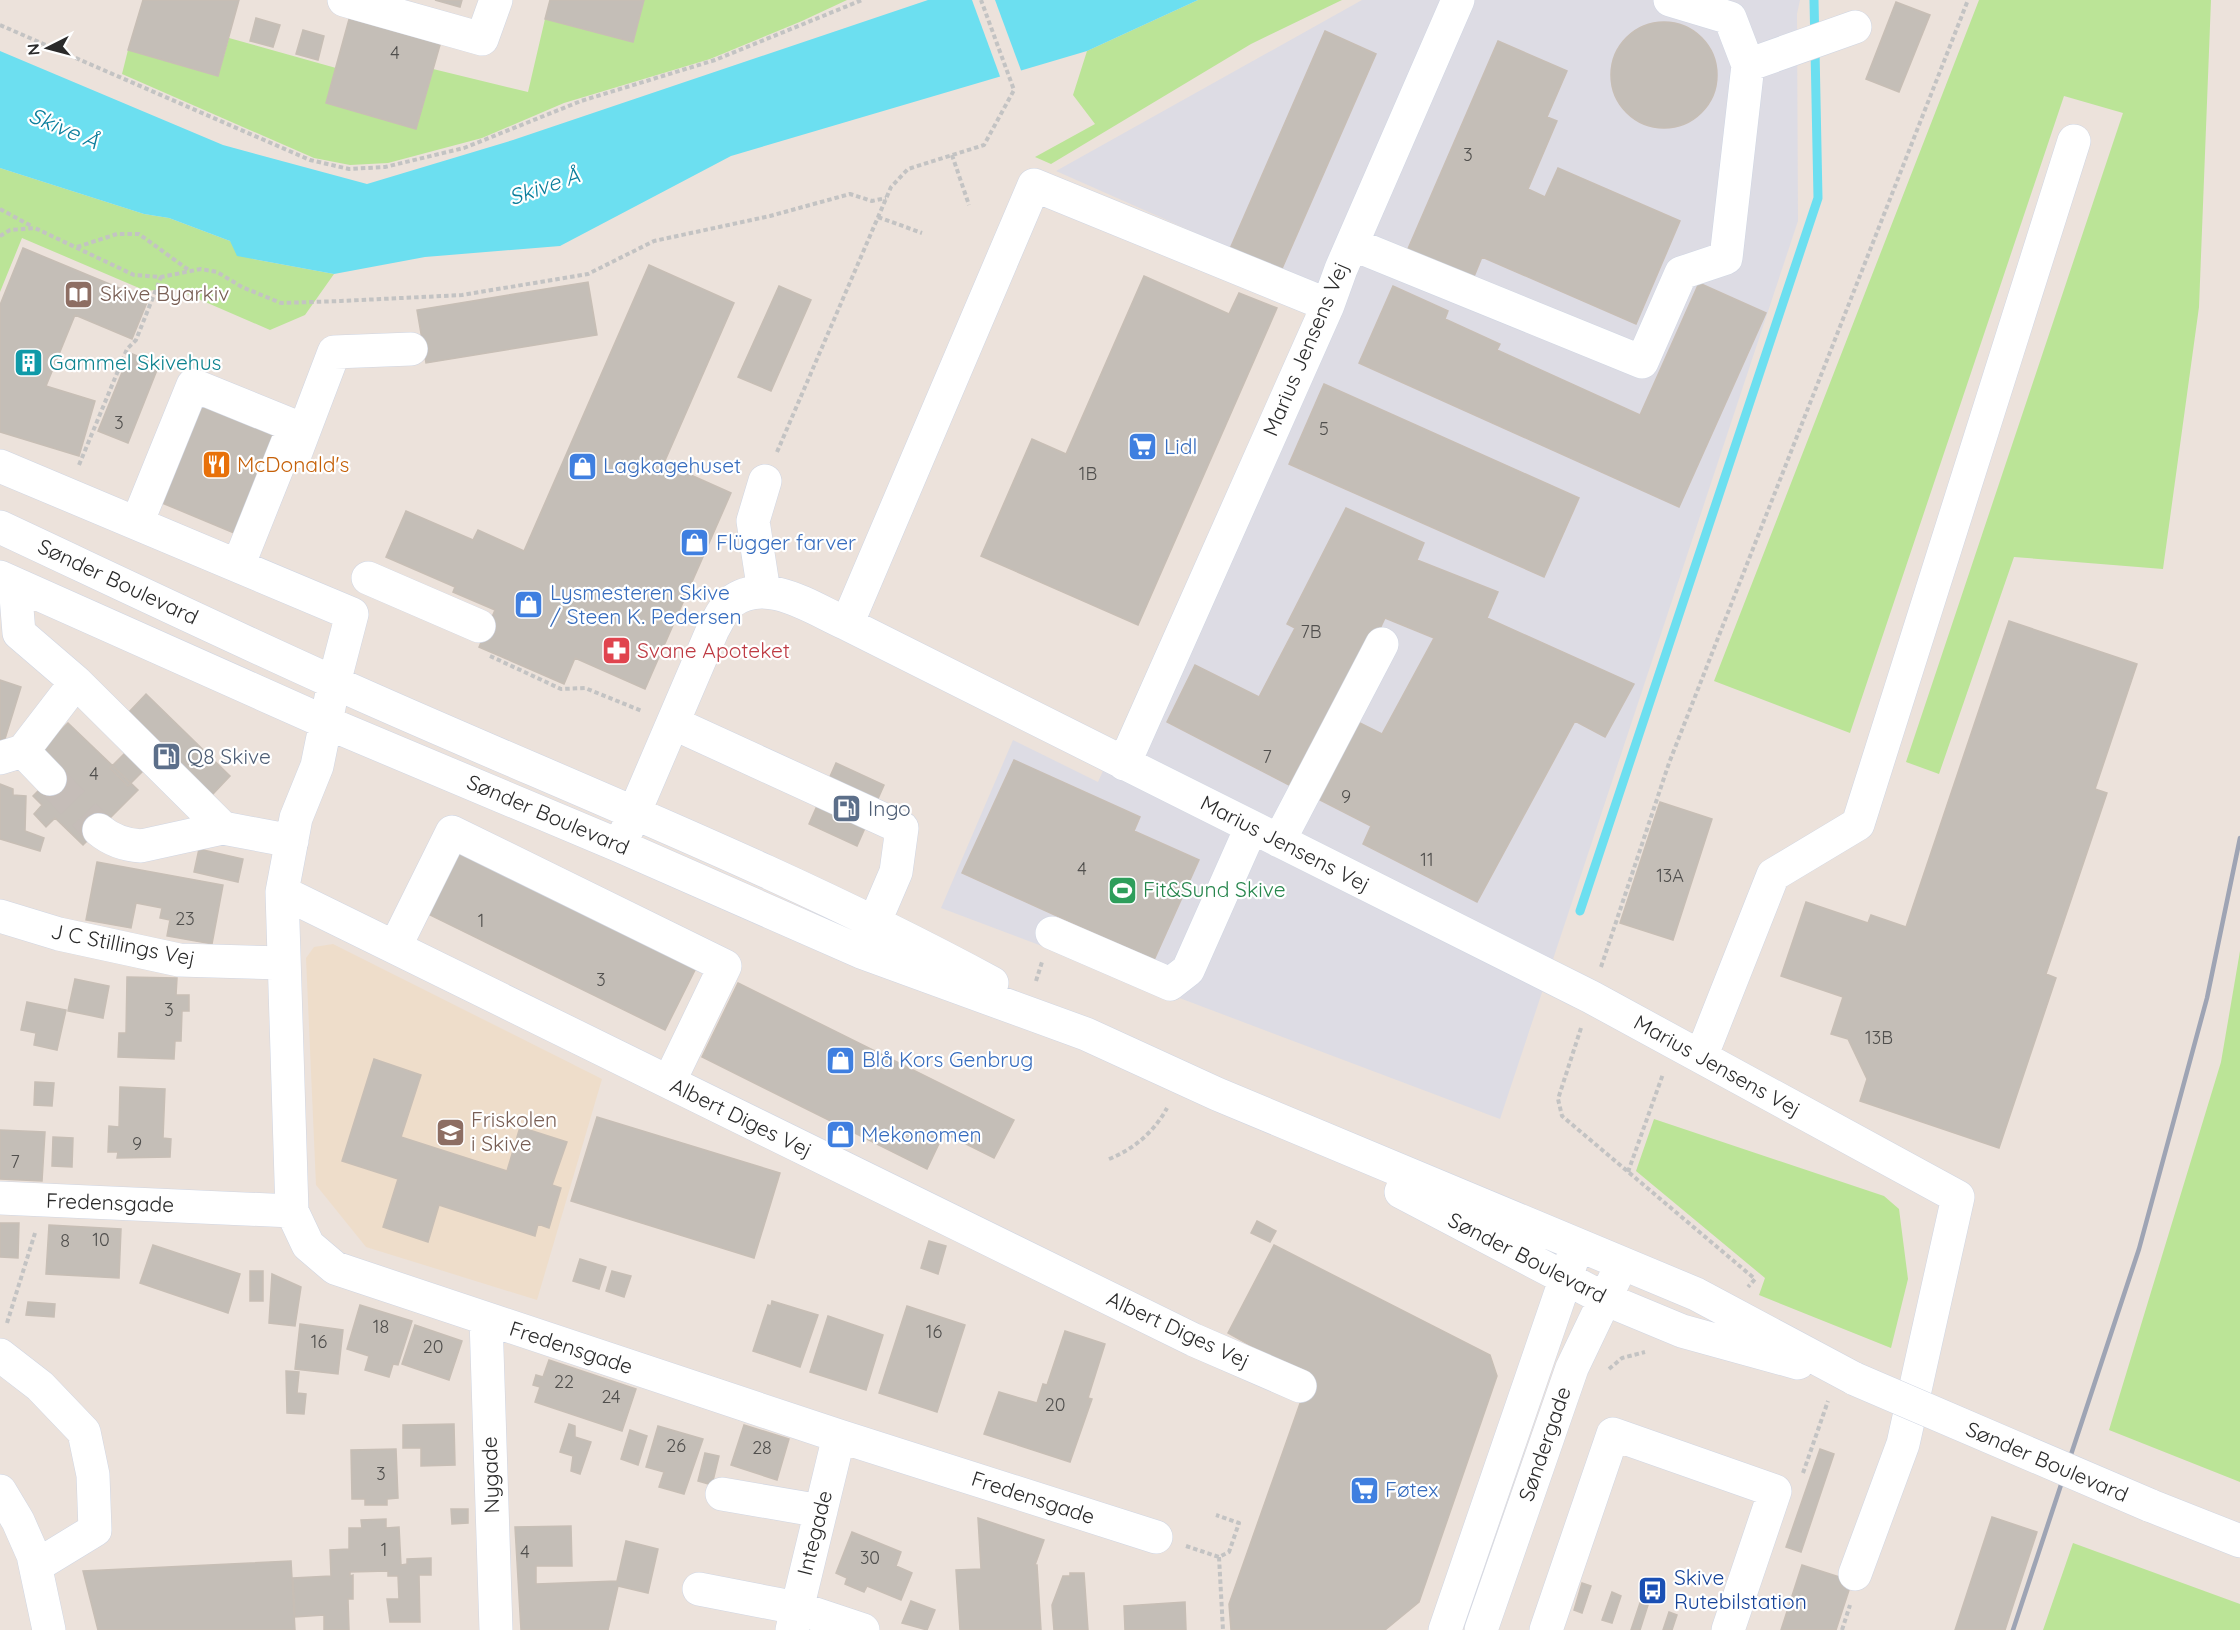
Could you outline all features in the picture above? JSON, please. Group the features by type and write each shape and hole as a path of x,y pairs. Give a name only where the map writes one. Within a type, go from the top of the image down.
{"street":[{"path":"344,0 482,39 496,0"},
{"name":"Marius Jensens Vej","path":"1124,764 1328,304 1458,0"},
{"path":"1352,244 1642,362 1681,273 1726,258 1762,60 1730,18 1670,0"},
{"path":"1762,60 1855,27"},
{"path":"1688,1050 1773,875 1858,824 2074,141"},
{"path":"847,624 1034,185 1328,304"},
{"path":"244,569 334,352 411,349"},
{"path":"137,523 193,385 294,426 244,569"},
{"path":"0,466 352,614 325,722 317,766 296,818 282,892 292,1211"},
{"path":"764,592 753,521 765,481"},
{"name":"Sønder Boulevard","path":"0,527 334,683 635,812 867,937 922,945 1086,1035"},
{"path":"368,578 479,626"},
{"name":"Sønder Boulevard","path":"7,580 19,633 76,682 223,828"},
{"name":"Sønder Boulevard","path":"7,580 325,722 620,846 867,937 1217,1094 1696,1294 1855,1379 2149,1505 2240,1540"},
{"name":"Marius Jensens Vej","path":"620,846 713,629 730,603 752,592 778,592 847,624 1591,997 1958,1197 1903,1444 1855,1574"},
{"path":"1052,933 1170,984 1188,970 1265,835 1382,644"},
{"path":"50,779 12,754 76,682"},
{"path":"673,723 902,828 896,872 867,937"},
{"path":"99,830 124,843 141,846 223,828 292,841"},
{"path":"395,947 452,832 725,966 669,1082"},
{"name":"Albert Diges Vej","path":"282,892 1194,1340 1300,1386"},
{"name":"J C Stillings Vej","path":"0,916 59,934 179,960 284,963"},
{"name":"Sønder Boulevard","path":"1217,1094 1605,1299 1682,1331 1855,1379"},
{"name":"Fredensgade","path":"0,1198 292,1211 308,1245 335,1268 839,1436 1156,1537"},
{"name":"Søndergade","path":"1445,1630 1577,1245"},
{"name":"Søndergade","path":"1481,1630 1572,1368 1623,1263"},
{"name":"Nygade","path":"486,1319 496,1630"},
{"path":"3,1340 40,1386 84,1432 93,1474 95,1530 36,1566"},
{"path":"1546,1630 1613,1434 1774,1491 1728,1630"},
{"name":"Integade","path":"795,1619 839,1436"},
{"path":"0,1491 18,1521 36,1566 49,1630"},
{"path":"722,1494 821,1511"},
{"path":"699,1589 795,1619 862,1630"}],"path":[{"path":"0,25 310,160 349,169 385,167 465,148 581,101 715,60 862,0"},
{"path":"765,481 891,187 908,169 984,145 1014,90 981,0"},
{"path":"1755,1279 1562,1116 1558,1099 1669,763 1968,0"},
{"path":"952,155 969,205"},
{"path":"0,209 134,275 161,277 201,269 217,272 242,287 281,303 462,295 588,274 654,241 770,216 850,194 872,201 886,198"},
{"path":"878,217 922,233"},
{"path":"0,236 10,230 35,228"},
{"path":"77,248 117,234 138,234 190,271"},
{"path":"67,494 127,349 136,340 161,277"},
{"path":"479,626 474,649 561,689 585,688 673,723"},
{"path":"1028,1003 1052,933"},
{"path":"1628,1172 1688,1050"},
{"path":"1109,1159 1129,1151 1158,1123"},
{"path":"3,1340 45,1200"},
{"path":"1216,1515 1239,1523 1233,1543"},
{"path":"1219,1557 1223,1630"}],"shaded area":[{"path":"1362,0 1800,0 1797,14 1798,221 1500,1119 941,908 1013,740 1098,782 1318,287 1056,171"},
{"name":"Friskolen i Skive","path":"333,944 602,1079 537,1300 366,1247 316,1185 306,958 314,947"}],"green space":[{"path":"644,0 847,0 710,59 564,103 482,138 388,163 350,165 314,158 122,74 128,50 218,76 229,38 336,68 326,103 416,128 433,69 528,92 545,19 633,42"},
{"path":"1198,0 1342,0 1251,44 1051,164 1035,157 1095,124 1073,95 1087,51"},
{"path":"1979,0 2211,0 2199,307 2163,569 2014,557 1939,774 1906,762 2123,113 2064,96 1850,733 1714,681"},
{"path":"0,168 144,214 169,218 230,241 253,259 334,274 305,315 270,330 173,288 146,291 22,238 0,292"},
{"path":"2240,951 2240,1482 2109,1430 2221,1062"},
{"path":"1654,1119 1884,1196 1899,1209 1908,1279 1891,1348 1759,1295 1765,1278 1636,1171"},
{"path":"2073,1543 2240,1604 2240,1630 2043,1630"}],"water":[{"name":"Skive Å","path":"928,0 1198,0 1087,51 731,156 560,246 425,257 334,274 237,256 230,241 169,218 144,214 0,168 0,51 223,145 367,184 513,140"}],"pier":[{"path":"972,0 995,0 1022,73 1001,79"}],"building":[{"path":"143,0 239,0 218,76 128,50"},
{"path":"435,0 462,0 460,7"},
{"path":"550,0 644,0 633,42 545,19"},
{"path":"1896,2 1930,15 1899,92 1866,79"},
{"path":"351,12 442,38 416,129 326,103"},
{"path":"256,18 280,25 273,47 250,41"},
{"path":"1664,22 1684,26 1702,37 1713,55 1717,75 1713,95 1702,113 1684,124 1664,128 1644,124 1626,113 1615,95 1611,75 1615,55 1626,37 1644,26"},
{"path":"303,30 324,36 318,60 296,54"},
{"path":"1325,31 1376,54 1280,273 1229,251"},
{"path":"1498,41 1567,71 1547,117 1557,121 1528,189 1545,197 1558,168 1680,221 1636,324 1482,257 1473,279 1407,251"},
{"name":"Gammel Skivehus","path":"23,248 148,300 132,339 75,315 46,386 95,401 79,456 0,432 0,305"},
{"path":"649,265 734,303 664,463 731,493 645,689 575,658 564,684 479,647 495,610 453,592 455,587 386,557 406,511 473,540 478,530 524,551"},
{"name":"Lidl","path":"1144,276 1229,314 1239,293 1277,308 1138,625 981,556 1032,439 1066,454"},
{"path":"588,282 597,335 426,363 417,310"},
{"path":"1699,283 1766,313 1679,507 1359,363 1393,286 1448,311 1445,319 1500,344 1497,350 1640,415"},
{"path":"779,286 811,300 771,391 738,377"},
{"path":"130,353 159,365 128,443 98,431"},
{"path":"1324,384 1579,498 1544,577 1289,464"},
{"name":"McDonald's","path":"197,397 276,430 234,533 155,500"},
{"path":"1346,508 1424,543 1417,560 1498,592 1487,618 1634,684 1605,737 1575,721 1477,902 1363,844 1371,826 1314,797 1352,719 1382,734 1434,638 1385,618 1362,667 1354,663 1289,785 1167,722 1195,665 1259,697 1295,628 1287,624"},
{"path":"2009,621 2137,664 2095,789 2107,793 2046,974 2056,978 1999,1148 1860,1101 1867,1079 1848,1039 1831,1034 1843,997 1781,976 1806,902 1868,923 1871,915 1906,927"},
{"path":"0,680 21,687 4,742 0,741"},
{"name":"Q8 Skive","path":"146,694 230,776 196,812 148,766 128,786 110,768 129,749 111,731"},
{"path":"68,723 138,790 83,845 55,818 46,827 34,814 42,805 33,796 57,772 37,753"},
{"path":"1014,760 1140,817 1134,831 1199,860 1154,960 962,873"},
{"path":"836,763 884,785 857,846 809,824"},
{"path":"0,784 13,789 13,795 26,796 25,831 44,838 40,851 0,839"},
{"path":"1660,802 1712,819 1673,940 1620,923"},
{"path":"461,847 698,964 665,1030 428,914"},
{"path":"199,849 243,859 238,882 194,872"},
{"path":"97,862 223,885 212,944 167,936 170,920 160,918 162,908 136,903 131,928 86,920"},
{"path":"127,977 177,978 176,995 189,995 189,1011 182,1011 181,1041 175,1041 174,1059 118,1057 119,1033 126,1033"},
{"path":"75,979 109,986 103,1018 68,1011"},
{"path":"738,983 1014,1120 994,1158 944,1133 927,1169 702,1057"},
{"path":"27,1002 66,1010 57,1050 34,1045 36,1033 21,1030"},
{"path":"374,1059 421,1075 401,1137 507,1171 520,1127 567,1142 552,1185 561,1188 549,1228 538,1224 535,1236 439,1205 428,1242 383,1227 398,1179 342,1161"},
{"path":"35,1082 54,1083 52,1106 34,1105"},
{"path":"120,1087 165,1089 163,1138 171,1139 170,1157 117,1158 118,1152 108,1152 109,1126 119,1127"},
{"path":"597,1117 780,1173 754,1258 571,1201"},
{"path":"0,1130 45,1132 42,1181 0,1179"},
{"path":"53,1137 73,1138 72,1167 52,1166"},
{"path":"1257,1221 1276,1231 1270,1242 1251,1233"},
{"path":"0,1223 19,1223 18,1258 0,1257"},
{"path":"49,1225 121,1229 119,1278 46,1274"},
{"path":"929,1241 946,1246 938,1274 921,1268"},
{"path":"153,1245 240,1274 228,1313 140,1283"},
{"name":"Føtex","path":"1274,1245 1490,1355 1497,1376 1419,1602 1385,1630 1231,1630 1229,1604 1309,1378 1228,1333"},
{"path":"580,1259 606,1267 599,1289 573,1281"},
{"path":"250,1271 263,1271 263,1301 250,1301"},
{"path":"612,1271 631,1276 624,1297 606,1291"},
{"path":"272,1274 301,1287 295,1326 269,1323"},
{"path":"772,1301 818,1315 800,1367 753,1351 768,1305 771,1306"},
{"path":"28,1302 55,1304 54,1317 26,1315"},
{"path":"360,1305 412,1321 398,1365 393,1364 389,1377 365,1370 369,1356 347,1349"},
{"path":"907,1306 965,1325 937,1412 879,1393"},
{"path":"828,1316 883,1335 866,1390 810,1372"},
{"path":"300,1324 343,1330 338,1374 295,1369"},
{"path":"415,1325 462,1341 449,1380 402,1364"},
{"path":"1065,1331 1105,1344 1088,1398 1092,1399 1070,1462 984,1434 999,1392 1037,1403 1043,1384 1047,1385"},
{"path":"549,1360 636,1389 622,1431 535,1402 540,1387 533,1385 536,1375 543,1377"},
{"path":"286,1371 299,1372 297,1393 306,1394 304,1414 287,1413"},
{"path":"454,1424 455,1465 421,1466 421,1448 403,1448 403,1425"},
{"path":"569,1424 575,1426 575,1437 591,1442 580,1474 571,1471 573,1456 560,1452"},
{"path":"744,1425 789,1439 777,1480 731,1465"},
{"path":"658,1426 703,1439 684,1494 659,1487 664,1472 646,1467"},
{"path":"630,1430 647,1436 638,1465 621,1459"},
{"path":"396,1449 398,1498 387,1499 387,1505 365,1505 365,1499 352,1499 351,1450"},
{"path":"1820,1449 1834,1454 1801,1552 1786,1547"},
{"path":"705,1453 719,1456 712,1485 698,1481"},
{"path":"451,1509 468,1509 468,1523 452,1524"},
{"path":"1992,1517 2037,1532 2005,1630 1955,1630"},
{"path":"978,1518 1044,1540 1035,1565 1037,1565 1041,1630 960,1630 956,1570 981,1569"},
{"path":"386,1519 386,1528 399,1527 401,1565 407,1564 407,1559 431,1558 431,1575 419,1575 420,1622 390,1622 387,1599 399,1599 398,1576 388,1576 388,1571 350,1572 350,1576 353,1575 353,1599 348,1599 349,1630 324,1630 324,1615 295,1617 293,1578 331,1576 330,1550 349,1549 349,1528 362,1528 361,1520"},
{"path":"571,1526 572,1566 536,1566 536,1584 617,1581 626,1541 658,1549 648,1593 618,1586 608,1630 521,1630 515,1527"},
{"path":"852,1532 901,1552 896,1566 912,1573 901,1600 867,1586 864,1592 845,1584 847,1578 836,1573"},
{"path":"291,1561 295,1630 98,1630 83,1571"},
{"path":"1802,1565 1852,1581 1836,1630 1781,1630"},
{"path":"1070,1573 1084,1573 1088,1630 1054,1630 1052,1605 1063,1576 1070,1576"},
{"path":"1582,1583 1591,1586 1582,1613 1574,1610"},
{"path":"1612,1592 1621,1596 1612,1623 1602,1620"},
{"path":"911,1601 935,1610 927,1630 902,1623"},
{"path":"1185,1602 1186,1630 1125,1630 1124,1606"},
{"path":"1640,1603 1648,1605 1640,1630 1631,1630"},
{"path":"1669,1612 1677,1615 1672,1630 1663,1630"}],"waterway":[{"path":"1580,911 1818,198 1814,0"}],"tunnel":[{"path":"50,779 99,830"}],"railway":[{"path":"2013,1630 2139,1249 2207,998 2240,838"}],"place":[{"name":"Skive Byarkiv","path":"79,294"},
{"name":"Gammel Skivehus","path":"28,363"},
{"name":"Lidl","path":"1143,447"},
{"name":"McDonald's","path":"216,465"},
{"name":"Lagkagehuset","path":"582,466"},
{"name":"Flügger farver","path":"695,543"},
{"name":"Lysmesteren Skive / Steen K. Pedersen","path":"529,605"},
{"name":"Svane Apoteket","path":"616,651"},
{"name":"Q8 Skive","path":"166,757"},
{"name":"Ingo","path":"847,809"},
{"name":"Fit&Sund Skive","path":"1122,890"},
{"name":"Blå Kors Genbrug","path":"841,1060"},
{"name":"Friskolen i Skive","path":"450,1132"},
{"name":"Mekonomen","path":"840,1135"},
{"name":"Føtex","path":"1364,1490"},
{"name":"Skive Rutebilstation","path":"1653,1590"}]}
